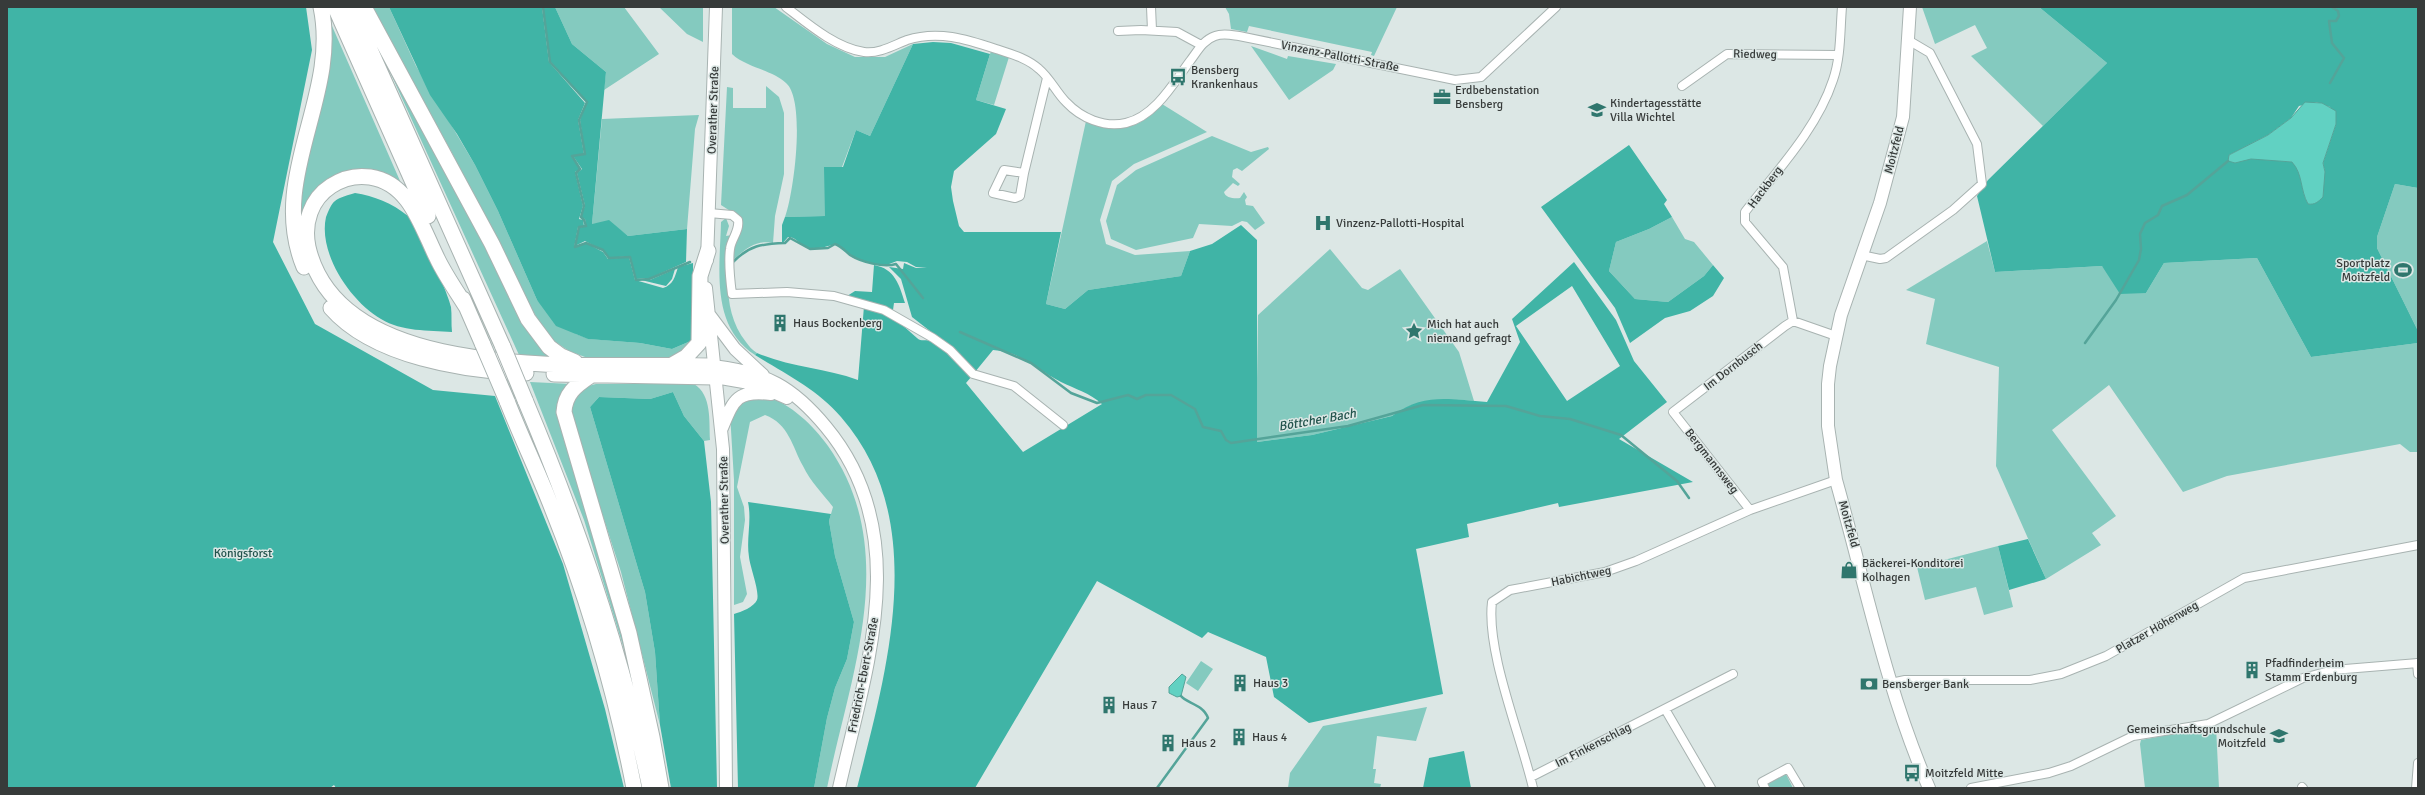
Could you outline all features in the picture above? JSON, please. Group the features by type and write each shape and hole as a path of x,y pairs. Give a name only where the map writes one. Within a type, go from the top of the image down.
{"highway":[{"path":"321,7 324,35 322,74 297,171 292,220 302,261 319,293 334,311 366,335 384,345 424,358 470,368 509,373 671,365 714,371"},
{"path":"335,7 467,308 548,498 576,574 606,676 634,788"},
{"path":"351,7 503,348 563,494 598,593 632,714 650,788"},
{"path":"364,7 492,244 528,319 549,347 572,362 588,370"},
{"path":"467,308 438,259 412,206 393,186 382,180 357,177 343,180 332,186 318,198 310,212 306,230 308,246 314,265 323,281 340,303 371,326 402,340 441,352 518,363 588,370 714,371"},
{"path":"671,365 686,357 699,343 700,276 708,251"},
{"path":"588,370 566,398 564,412 629,633 661,788"}],"main road":[{"name":"Overather Straße","path":"716,7 708,251 708,312 721,429 726,788"},
{"name":"Moitzfeld","path":"1910,7 1902,117 1880,203 1861,255 1836,336 1828,384 1827,404 1831,453 1836,480 1891,683 1908,738 1929,788"},
{"path":"708,312 734,348 765,377"},
{"path":"714,371 733,368 765,377"},
{"path":"714,371 755,384 784,396 811,410"},
{"name":"Friedrich-Ebert-Straße","path":"765,377 799,397 844,450 857,473 871,514 876,550 877,600 870,653 838,788"},
{"path":"721,429 733,402 742,395 756,392 784,396"}],"street":[{"name":"Vinzenz-Pallotti-Straße","path":"786,7 845,47 865,52 885,49 922,36 958,36 1017,56 1041,70 1066,102 1085,117 1108,124 1126,123 1151,110 1201,45 1216,36 1231,35 1455,80 1481,77 1556,7"},
{"path":"1151,7 1152,30"},
{"name":"Hackberg","path":"1793,321 1783,267 1745,222 1745,212 1821,109 1834,80 1838,55 1842,7"},
{"path":"1118,31 1152,30 1184,34 1201,45"},
{"path":"1861,255 1880,260 1886,258 1953,210 1982,184 1977,144 1930,52 1908,40"},
{"name":"Riedweg","path":"1682,86 1727,54 1838,55"},
{"path":"1024,173 1047,78"},
{"path":"709,213 732,215 738,220 738,227 730,247 732,294 787,292 834,296 884,310 933,338 950,350 973,374 1014,386 1063,425"},
{"path":"1793,321 1836,336"},
{"name":"Im Dornbusch","path":"1673,412 1793,321"},
{"name":"Bergmannsweg","path":"1673,412 1750,510"},
{"name":"Habichtweg","path":"1531,777 1500,669 1491,614 1492,602 1510,590 1605,572 1750,510 1836,480"},
{"name":"Platzer Höhenweg","path":"1891,683 1905,680 2030,680 2061,674 2106,656 2244,578 2418,545"},
{"path":"1971,788 2049,773 2071,766 2133,736 2208,724 2303,678 2333,670 2418,663 2418,674"},
{"name":"Im Finkenschlag","path":"1531,777 1733,674"},
{"path":"1665,709 1711,788"},
{"path":"2416,788 2418,764"},
{"path":"1765,788 1762,782 1788,768 1800,788"},
{"path":"1531,777 1533,788"}],"shaded area":[{"path":"372,7 389,7 416,66 475,165 498,211 537,300 576,334 589,339 640,343 672,349 693,340 693,343 673,358 585,357 569,351 554,341 540,323 530,306 452,153"},
{"path":"555,7 624,7 659,54 604,90 606,72 572,44"},
{"path":"659,7 703,7 703,42 687,34"},
{"path":"732,7 774,7 827,44 855,57 885,57 913,44 870,136 856,130 842,167 825,168 825,216 785,217 795,169 797,127 796,108 792,93 786,83 780,78 766,71 738,59 732,54"},
{"path":"1225,7 1397,7 1374,56 1371,55 1372,52 1249,26 1247,32 1231,29 1229,14"},
{"path":"1922,7 2039,7 2107,63 2043,126 1971,56 1987,48 1975,25 1935,44"},
{"path":"325,10 404,190 358,173 305,215 327,292 423,354 324,293 309,268 297,227"},
{"path":"370,28 558,357 519,355"},
{"path":"1251,46 1287,59 1288,56 1336,64 1333,70 1289,100"},
{"path":"991,51 1009,57 994,105 976,100"},
{"path":"766,86 779,97 784,113 784,174 775,216 773,243 767,242 751,246 732,261 732,252 741,218 721,205 727,87 733,88 733,108 766,108"},
{"path":"2305,102 2322,103 2336,111 2336,124 2323,163 2325,172 2323,197 2313,204 2308,204 2305,199 2300,177 2292,162 2251,159 2235,163 2228,161 2229,155 2268,135 2291,118"},
{"path":"1162,104 1207,132 1134,164 1112,181 1100,220 1106,244 1135,255 1190,251 1181,276 1088,290 1065,309 1046,304 1086,121 1108,128 1127,127 1137,124 1145,119"},
{"path":"699,115 695,129 687,229 628,236 611,223 592,224 602,119"},
{"path":"1212,136 1251,152 1268,147 1269,149 1242,171 1237,168 1233,170 1232,177 1240,184 1238,186 1233,183 1224,192 1226,196 1230,198 1240,198 1244,192 1247,197 1245,200 1246,205 1253,206 1265,223 1255,230 1247,222 1242,221 1232,226 1199,224 1193,238 1136,250 1111,239 1106,221 1117,185 1136,170"},
{"name":"Sportplatz Moitzfeld","path":"2395,184 2418,188 2418,331 2377,248 2377,237"},
{"path":"1672,217 1685,239 1694,242 1713,265 1704,276 1668,302 1635,299 1609,271 1616,242 1649,229"},
{"path":"726,218 729,226 726,236 732,235 728,277 730,304 733,318 738,330 749,346 757,353 755,355 741,343 731,328 724,312 719,277 721,222"},
{"path":"1987,241 1995,272 2102,266 2146,293 2164,263 2257,258 2311,357 2418,343 2418,452 2410,452 2400,444 2227,476 2183,492 2109,385 2052,430 2116,516 2092,533 2101,545 2046,579 1996,466 1999,367 1926,344 1935,299 1906,290"},
{"path":"1330,249 1362,288 1368,290 1400,269 1459,352 1474,401 1441,400 1421,402 1411,405 1392,416 1312,435 1256,442 1258,315"},
{"path":"530,382 572,384 567,392 575,461 637,691 584,520"},
{"path":"596,384 694,384 700,389 707,402 710,440 704,441 684,416 673,392 650,399 599,397 590,407 645,592 655,652 660,725 621,572 572,421 573,402 579,392"},
{"path":"766,396 784,404 801,416 816,430 828,446 850,486 862,528 866,571 864,614 857,658 827,788 814,788 827,718 835,688 847,659 854,622 835,556 829,521 833,507 809,477 785,430 780,424 765,415 750,422 737,487 744,507 745,520 740,557 747,594 743,602 734,605 734,480 730,413 737,403"},
{"path":"1998,546 2013,607 1984,615 1976,587 1925,600 1917,567"},
{"path":"1201,661 1213,669 1198,691 1186,683"},
{"path":"1182,674 1186,677 1181,696 1177,697 1169,693 1169,687"},
{"path":"1427,707 1416,741 1377,736 1373,769 1376,769 1374,783 1381,784 1380,788 1288,788 1290,773 1323,726"},
{"path":"2216,726 2219,788 2145,788 2140,744 2141,740"},
{"path":"1786,774 1793,788 1769,788 1768,782"}],"green space":[{"name":"Königsforst","path":"7,7 306,7 312,50 273,242 315,324 433,390 495,396 563,564 605,709 624,788 336,788 334,785 330,788 7,788"},
{"path":"389,7 542,7 549,62 585,103 578,120 584,154 571,156 580,169 575,172 583,206 579,219 583,220 584,226 578,227 574,248 586,243 603,252 608,259 629,257 635,280 663,288 671,283 675,277 678,267 693,263 693,340 672,349 640,343 588,339 556,326 537,300 498,211 475,165 457,134 430,95"},
{"path":"543,7 555,7 572,44 606,72 592,224 609,220 628,236 687,229 686,262 650,278 636,279 630,256 608,258 604,251 585,241 575,246 579,228 586,226 585,219 580,218 585,206 577,173 582,169 573,156 585,154 580,120 587,102 550,61"},
{"path":"2039,7 2418,7 2418,188 2395,184 2377,237 2377,248 2418,331 2418,343 2311,357 2257,258 2164,263 2146,293 2120,294 2102,266 1995,272 1977,196 1988,180 2107,63","holes":["2316,102 2330,107 2336,124 2323,163 2325,172 2308,203 2298,168 2292,162 2229,155 2268,135 2291,118 2299,106"]},
{"path":"933,42 951,43 990,54 976,100 1006,109 996,134 954,171 951,187 953,201 959,226 964,232 1061,232 1046,304 1065,309 1088,290 1181,276 1190,251 1212,244 1241,225 1257,240 1257,442 1312,435 1392,416 1404,408 1427,400 1449,399 1487,402 1520,342 1512,319 1574,262 1616,320 1634,361 1667,402 1619,439 1693,482 1559,507 1558,503 1467,524 1469,537 1416,549 1443,694 1309,723 1274,697 1266,657 1208,632 1202,638 1097,581 975,788 857,788 880,695 889,646 894,597 894,549 886,502 869,458 841,417 822,398 811,390 755,355 757,353 769,358 858,380 864,306 880,311 899,322 919,339 931,341 948,352 972,376 966,383 1023,452 1102,404 1092,397 1061,382 1020,357 1003,351 993,350 975,372 948,345 912,317 901,279 889,267 903,269 904,263 916,268 927,267 916,267 907,262 897,261 884,266 870,263 852,257 836,244 819,248 808,248 793,238 788,237 782,244 782,225 785,217 825,216 824,167 843,167 856,130 870,136 913,44","holes":["1572,286 1620,366 1567,401 1516,326"]},
{"path":"1629,145 1667,200 1664,204 1672,217 1649,229 1616,242 1609,271 1635,299 1668,302 1704,276 1713,265 1724,278 1713,296 1690,311 1665,318 1630,343 1615,308 1541,207"},
{"path":"355,193 376,198 389,204 402,211 413,222 432,259 449,299 451,307 452,332 415,330 389,323 369,311 358,301 348,288 339,275 327,246 325,231 326,217 334,202 339,198"},
{"path":"874,265 887,270 895,278 905,303 894,303 893,310 844,298 855,291 872,292"},
{"path":"675,269 672,279 666,286 641,280 650,280"},
{"path":"673,392 684,416 704,441 711,502 717,788 671,788 660,725 655,652 645,592 590,407 599,397 650,399"},
{"path":"748,502 831,514 829,521 835,556 854,622 847,659 835,688 827,718 814,788 738,788 734,614 744,611 753,605 758,596 748,550"},
{"path":"2028,539 2046,579 2009,590 1998,546"},
{"path":"1464,751 1471,788 1423,788 1429,758"}],"waterway":[{"name":"Böttcher Bach","path":"543,7 550,62 587,102 579,120 585,154 572,156 580,169 576,173 584,206 581,217 586,226 579,227 575,247 586,243 603,250 609,258 630,257 636,280 649,279 690,262"},
{"path":"2330,83 2344,58 2332,43 2329,21 2336,21 2339,16 2338,11 2332,7"},
{"path":"2085,343 2116,300 2139,260 2141,249 2140,234 2145,223 2158,215 2162,206 2187,195 2228,161"},
{"name":"Böttcher Bach","path":"733,262 739,256 756,246 785,243 790,238 810,249 828,248 835,244 855,258 866,262 879,265 896,264 923,298"},
{"name":"Böttcher Bach","path":"960,332 1031,363 1071,393 1097,403 1128,395 1137,399 1146,395 1171,395 1195,409 1203,427 1221,431 1226,440 1231,443 1348,426 1423,405 1506,406 1540,416 1570,419 1621,435 1677,481 1689,498"},
{"path":"1157,788 1208,718 1206,713 1199,707 1181,696"}],"place":[{"name":"Bensberg Krankenhaus","path":"1178,77"},
{"name":"Erdbebenstation Bensberg","path":"1442,97"},
{"name":"Kindertagesstätte Villa Wichtel","path":"1597,110"},
{"name":"Vinzenz-Pallotti-Hospital","path":"1323,223"},
{"name":"Sportplatz Moitzfeld","path":"2403,270"},
{"name":"Haus Bockenberg","path":"780,323"},
{"name":"Mich hat auch niemand gefragt","path":"1414,331"},
{"name":"Bäckerei-Konditorei Kolhagen","path":"1849,570"},
{"name":"Pfadfinderheim Stamm Erdenburg","path":"2252,670"},
{"name":"Haus 3","path":"1240,683"},
{"name":"Bensberger Bank","path":"1869,684"},
{"name":"Haus 7","path":"1109,705"},
{"name":"Gemeinschaftsgrundschule Moitzfeld","path":"2279,736"},
{"name":"Haus 4","path":"1239,737"},
{"name":"Haus 2","path":"1168,743"},
{"name":"Moitzfeld Mitte","path":"1912,773"}]}
